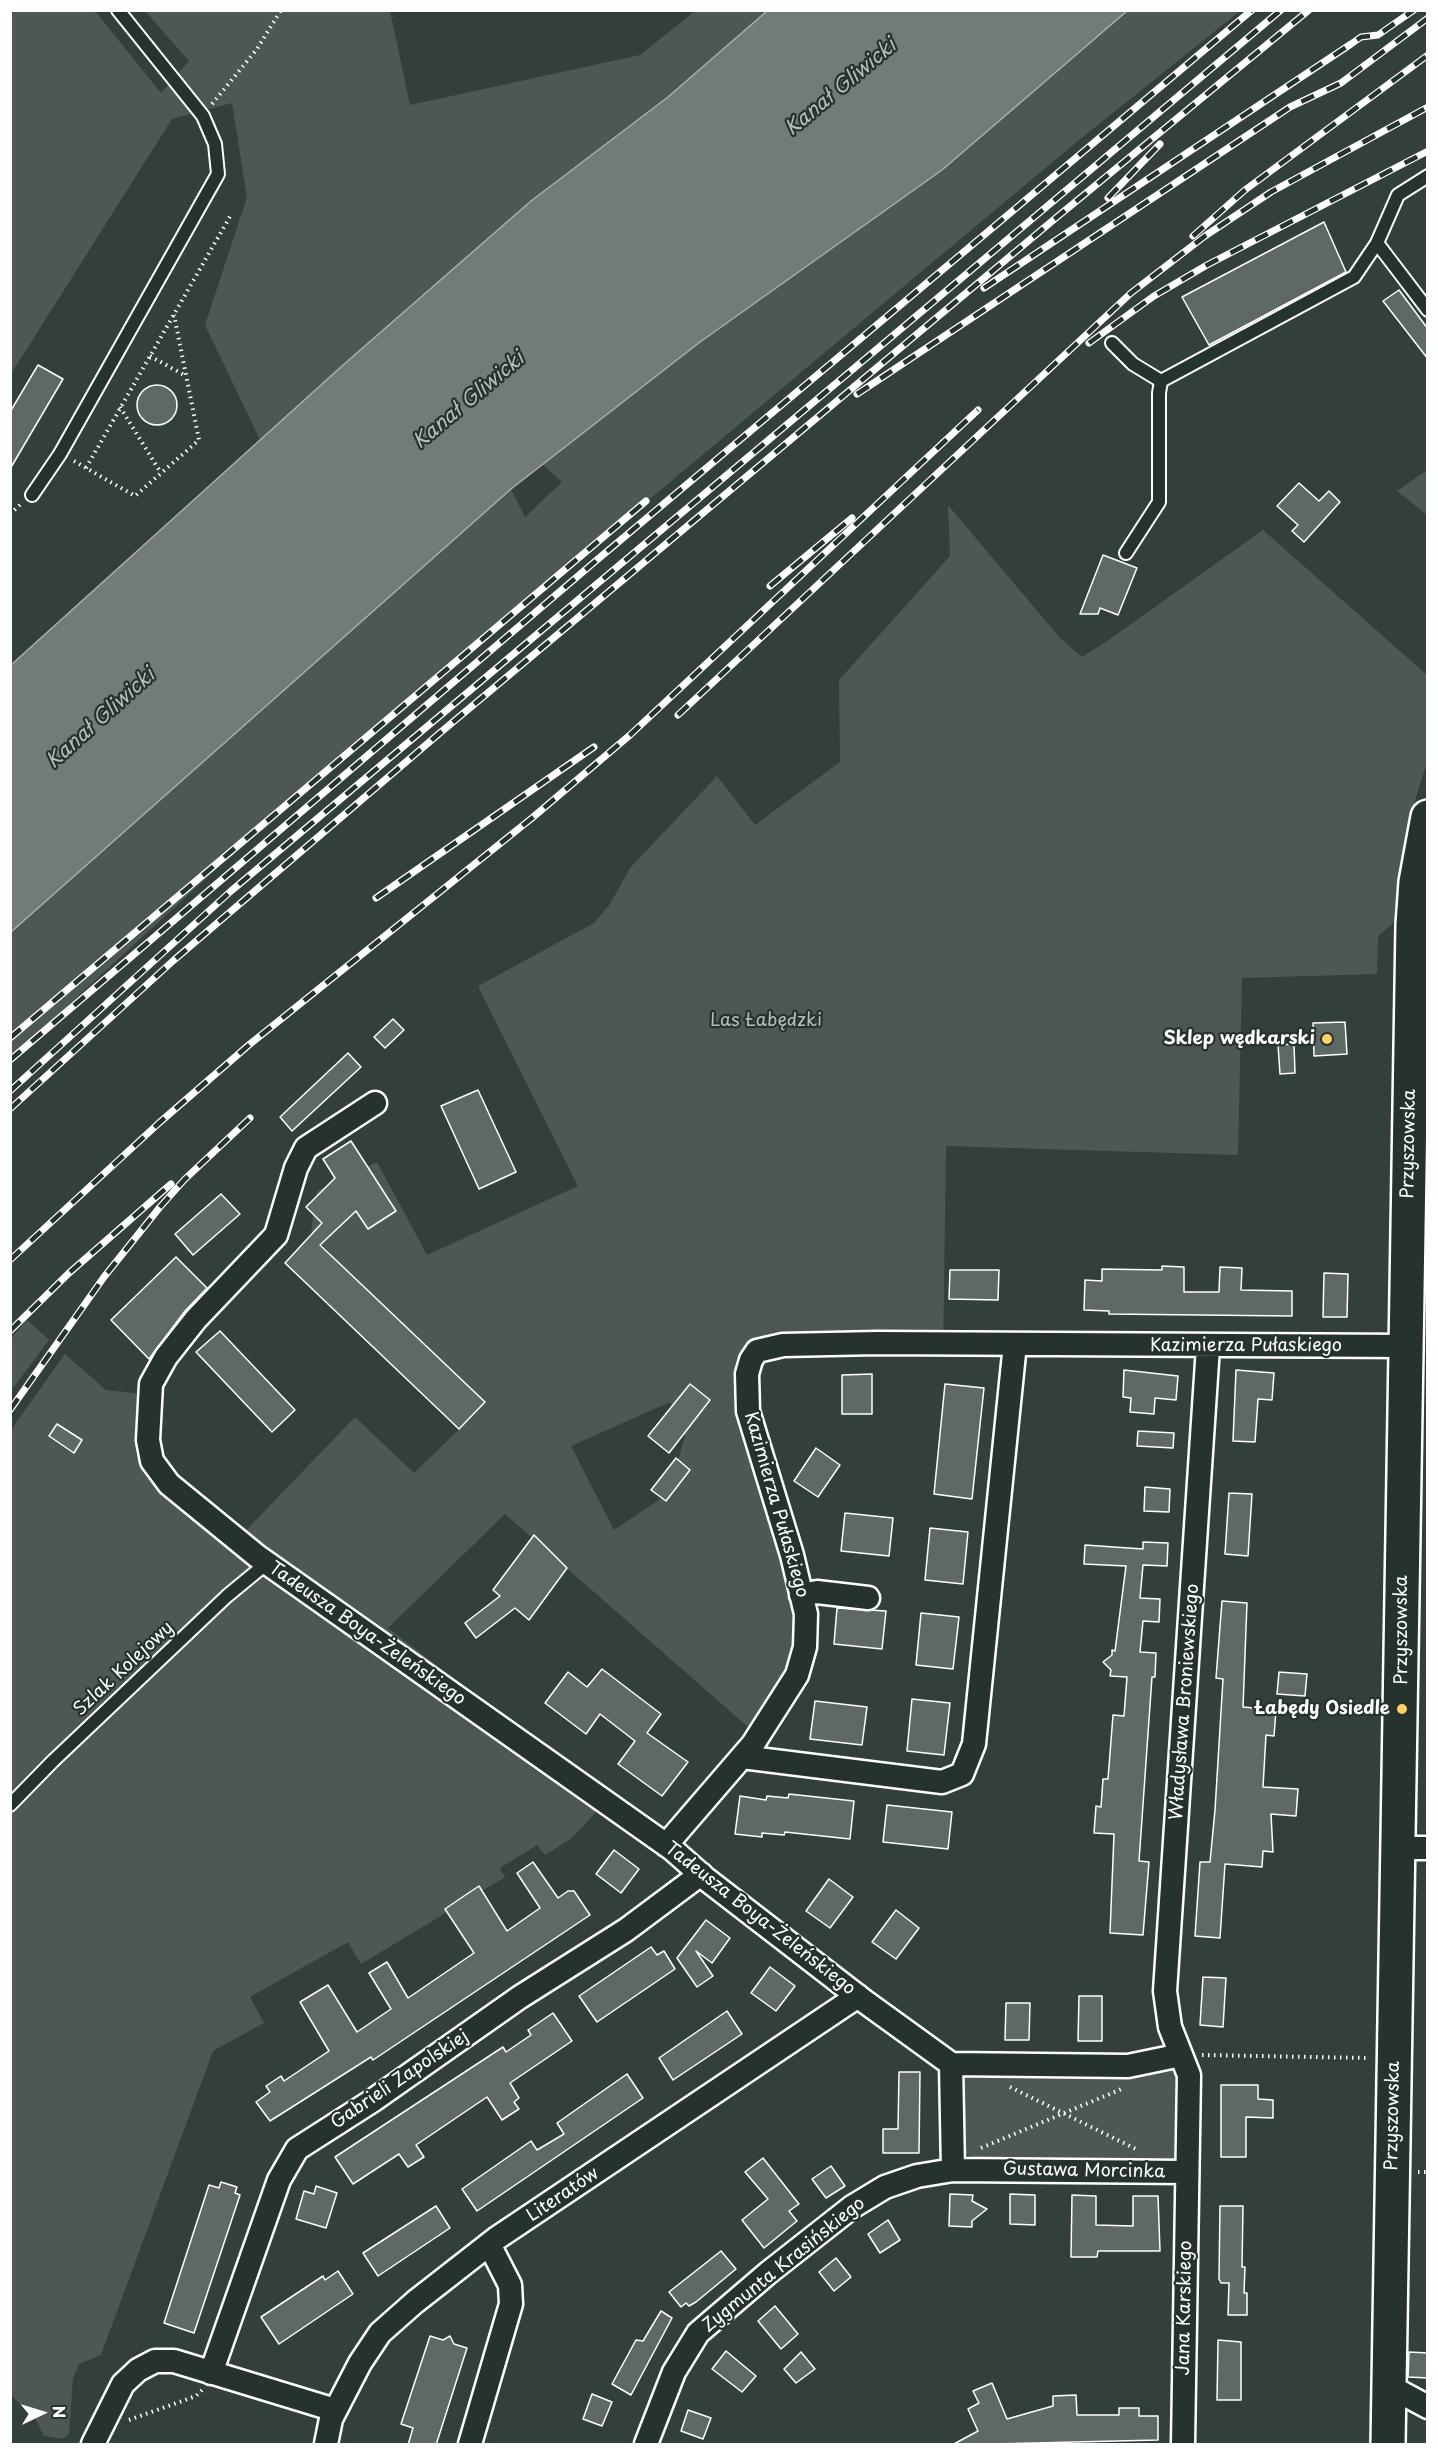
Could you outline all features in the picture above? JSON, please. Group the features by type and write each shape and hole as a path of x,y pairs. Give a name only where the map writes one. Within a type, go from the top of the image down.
{"street":[{"name":"Przyszowska","path":"1388,2445 1412,1848 1402,1709 1413,925 1416,882 1428,817"},
{"name":"Tadeusza Boya-Żeleńskiego","path":"375,1103 306,1148 296,1168 276,1235 196,1319 166,1357 151,1384 148,1440 152,1461 169,1484 267,1563 666,1845 858,1996 951,2064"},
{"path":"742,1757 942,1782 962,1774 974,1744 1014,1344"},
{"name":"Kazimierza Pułaskiego","path":"666,1845 742,1757 784,1699 797,1675 805,1647 806,1614 748,1411 747,1374 751,1360 758,1351 783,1345 1406,1346"},
{"name":"Władysława Broniewskiego","path":"1181,2055 1170,2026 1165,1991 1209,1347"},
{"path":"801,1595 824,1593 868,1598"},
{"name":"Gabrieli Zapolskiej","path":"210,2378 279,2180 297,2149 372,2101 520,1998 626,1930 701,1874"},
{"name":"Literatów","path":"326,2445 335,2410 360,2363 380,2333 414,2302 489,2244 858,1996"},
{"path":"953,2170 951,2064 1128,2066 1181,2055"},
{"name":"Gustawa Morcinka","path":"953,2170 1187,2172 1189,2075 1181,2055"},
{"name":"Zygmunta Krasińskiego","path":"646,2445 674,2372 699,2333 768,2273 852,2207 885,2187 916,2176 953,2170"},
{"name":"Jana Karskiego","path":"1183,2445 1187,2172"},
{"path":"470,2445 511,2304 510,2286 489,2244"},
{"path":"93,2445 123,2384 138,2370 155,2361 174,2361 210,2378 335,2410"},
{"path":"1389,2386 1428,2407"}],"lane":[{"path":"32,495 60,454 218,174 218,159 203,116 118,10"},
{"path":"1161,381 1354,277 1377,243 1398,195 1428,176"},
{"path":"1377,243 1428,310"},
{"path":"1112,343 1133,364 1161,381"},
{"path":"1126,553 1159,502 1159,393 1161,381"},
{"name":"Szlak Kolejowy","path":"10,1805 53,1761 227,1596 267,1563"}],"path":[{"path":"203,116 257,49 281,10"},
{"path":"174,315 199,440 135,496 86,468 232,213"},
{"path":"150,356 186,376"},
{"path":"120,407 161,473"},
{"path":"1181,2055 1369,2058"},
{"path":"1003,2083 1143,2152"},
{"path":"953,2170 967,2154 1127,2086"},
{"path":"124,2422 196,2396 210,2378"}],"green space":[{"path":"11,11 95,11 161,93 189,61 145,11 390,11 410,105 640,55 695,11 767,11 668,97 531,201 260,440 205,325 247,197 232,103 172,119 11,374"},
{"path":"1127,11 1240,11 1073,145 621,523 213,872 11,1058 10,932 511,489 525,517 562,482 542,464 700,342 942,170"},
{"path":"1427,470 1427,515 1397,491"},
{"name":"Las Łabędzki","path":"948,505 1060,638 1082,657 1263,530 1427,675 1427,762 1412,810 1397,920 1378,936 1377,974 1242,978 1238,1155 946,1146 943,1356 884,1353 790,1355 764,1361 757,1370 752,1400 798,1563 804,1685 760,1754 748,1727 505,1514 388,1628 576,1772 600,1808 572,1838 545,1855 537,1845 500,1868 505,1877 361,1964 348,1942 250,1997 264,2023 213,2051 101,2355 79,2364 73,2378 69,2434 63,2439 44,2436 36,2420 11,2395 11,1430 65,1354 106,1390 152,1395 149,1451 232,1545 355,1417 414,1473 476,1413 311,1232 317,1191 377,1162 427,1255 578,1186 478,986 594,923 610,904 630,868 717,776 755,825 840,762 839,680 950,556","holes":["670,1402 685,1436 669,1493 614,1530 571,1446"]},
{"path":"27,1320 49,1340 11,1391 11,1338"},
{"path":"1164,2064 1181,2078 1179,2158 1175,2161 978,2161 963,2152 957,2085 963,2074"}],"water":[{"name":"Kanał Gliwicki","path":"767,11 1127,11 942,170 700,342 511,489 11,932 11,665 342,366 531,201 668,97"}],"building":[{"path":"1324,222 1346,272 1209,345 1182,297"},
{"path":"1399,290 1428,329 1428,359 1383,301"},
{"path":"38,365 63,379 10,469 10,412"},
{"path":"157,385 165,386 171,391 176,397 176,413 171,419 165,424 157,425 149,424 143,419 138,413 137,405 138,397 143,391 149,386"},
{"path":"1299,483 1319,501 1329,491 1340,502 1304,542 1292,531 1298,525 1277,506"},
{"path":"1103,555 1137,568 1118,615 1100,608 1098,614 1080,614"},
{"path":"393,1019 404,1030 385,1048 374,1037"},
{"path":"1345,1022 1347,1054 1314,1056 1313,1023"},
{"path":"1294,1044 1295,1073 1280,1074 1278,1045"},
{"path":"348,1053 361,1067 292,1131 280,1117"},
{"path":"478,1090 516,1172 479,1189 441,1106"},
{"path":"351,1141 396,1211 368,1229 356,1211 320,1245 485,1402 459,1429 285,1263 322,1223 306,1207 335,1178 323,1159"},
{"path":"221,1194 240,1214 193,1255 175,1234"},
{"path":"176,1257 207,1288 185,1311 149,1359 111,1320"},
{"path":"1162,1266 1184,1267 1184,1292 1219,1292 1220,1267 1242,1268 1241,1290 1292,1291 1292,1316 1109,1314 1109,1311 1084,1310 1085,1280 1102,1281 1102,1269 1162,1270"},
{"path":"950,1270 999,1270 998,1300 949,1299"},
{"path":"1324,1273 1348,1274 1347,1317 1323,1317"},
{"path":"220,1331 295,1410 272,1432 196,1352"},
{"path":"1124,1370 1178,1376 1176,1400 1155,1398 1154,1414 1130,1412 1131,1398 1123,1397"},
{"path":"1236,1370 1274,1373 1272,1400 1258,1399 1255,1442 1233,1441"},
{"path":"872,1374 872,1414 842,1414 842,1375"},
{"path":"690,1384 710,1400 669,1453 648,1436"},
{"path":"945,1384 984,1388 972,1499 934,1494"},
{"path":"57,1424 82,1440 74,1453 49,1436"},
{"path":"1138,1431 1174,1433 1173,1448 1137,1446"},
{"path":"816,1448 840,1465 818,1497 794,1481"},
{"path":"676,1458 690,1470 666,1501 651,1490"},
{"path":"1145,1487 1170,1489 1169,1512 1144,1511"},
{"path":"1229,1493 1252,1494 1248,1556 1225,1554"},
{"path":"845,1513 893,1518 889,1556 841,1551"},
{"path":"930,1528 968,1532 963,1584 925,1580"},
{"path":"534,1535 567,1568 529,1620 515,1608 476,1638 465,1623 500,1596 493,1590"},
{"path":"1143,1542 1168,1543 1167,1566 1143,1565 1140,1598 1160,1599 1159,1622 1143,1621 1140,1652 1156,1653 1155,1677 1152,1677 1139,1861 1149,1862 1143,1935 1110,1933 1114,1834 1094,1833 1096,1806 1101,1807 1103,1779 1108,1779 1113,1715 1124,1716 1127,1677 1110,1676 1111,1670 1103,1662 1112,1655 1112,1650 1115,1651 1126,1566 1084,1564 1085,1545 1143,1549"},
{"path":"1222,1601 1247,1603 1243,1707 1276,1710 1274,1736 1266,1735 1263,1787 1298,1789 1296,1816 1271,1814 1273,1852 1263,1851 1262,1867 1225,1864 1220,1938 1195,1936 1200,1862 1210,1862 1215,1810 1223,1679 1216,1678"},
{"path":"837,1608 886,1611 882,1649 834,1644"},
{"path":"921,1613 959,1617 953,1669 916,1665"},
{"path":"602,1669 661,1714 647,1733 688,1762 662,1796 618,1764 635,1741 600,1714 586,1734 545,1703 568,1672 587,1687"},
{"path":"1279,1672 1307,1674 1305,1696 1277,1694"},
{"path":"912,1699 950,1703 944,1755 907,1751"},
{"path":"815,1701 867,1707 862,1745 810,1739"},
{"path":"789,1794 854,1801 850,1839 785,1832 784,1835 762,1833 762,1837 735,1834 740,1796 766,1800 767,1796 788,1798"},
{"path":"887,1805 952,1812 948,1849 883,1842"},
{"path":"614,1850 639,1869 621,1893 596,1874"},
{"path":"533,1862 558,1898 568,1891 574,1891 590,1915 373,2060 371,2057 270,2121 256,2102 270,2092 266,2086 281,2076 284,2081 329,2051 300,2002 328,1985 357,2032 391,2009 369,1973 387,1962 408,1998 474,1953 445,1909 461,1898 479,1886 507,1931 540,1908 517,1873"},
{"path":"829,1879 853,1897 830,1928 806,1911"},
{"path":"896,1910 919,1928 896,1959 872,1942"},
{"path":"706,1920 730,1938 712,1963 696,1951 713,1976 697,1987 677,1958"},
{"path":"651,1947 657,1955 664,1951 675,1969 597,2022 579,1996"},
{"path":"770,1967 795,1986 776,2011 751,1993"},
{"path":"1203,1977 1226,1978 1223,2027 1200,2025"},
{"path":"1079,1996 1102,1996 1102,2041 1078,2041"},
{"path":"1006,2003 1030,2003 1029,2040 1005,2040"},
{"path":"727,2011 742,2034 673,2080 659,2058"},
{"path":"553,2013 572,2041 510,2083 519,2098 514,2102 519,2109 502,2120 487,2097 416,2145 424,2157 408,2167 399,2154 353,2184 335,2157 503,2047 506,2052 531,2035 528,2030"},
{"path":"899,2072 920,2072 919,2153 883,2153 883,2129 898,2129"},
{"path":"627,2074 643,2098 477,2211 462,2189 531,2141 537,2150 564,2134 557,2123"},
{"path":"1221,2085 1258,2085 1258,2099 1273,2100 1273,2118 1246,2117 1246,2157 1221,2157"},
{"path":"763,2158 799,2204 789,2211 797,2221 764,2248 742,2220 768,2199 745,2172"},
{"path":"831,2166 845,2186 826,2198 812,2179"},
{"path":"221,2182 237,2187 235,2193 240,2195 194,2333 164,2323 209,2185 219,2188"},
{"path":"316,2186 337,2193 326,2228 296,2219 304,2191 314,2194"},
{"path":"950,2194 973,2195 972,2201 987,2209 972,2221 972,2227 949,2226"},
{"path":"1010,2194 1035,2195 1035,2225 1010,2224"},
{"path":"1072,2195 1096,2196 1096,2225 1133,2226 1133,2196 1158,2196 1160,2251 1098,2251 1097,2257 1071,2257"},
{"path":"436,2206 450,2228 378,2276 363,2253"},
{"path":"1220,2206 1243,2206 1242,2267 1245,2267 1244,2293 1247,2293 1247,2315 1228,2315 1229,2283 1221,2283 1219,2279"},
{"path":"888,2220 900,2240 880,2253 868,2234"},
{"path":"721,2251 736,2269 696,2302 689,2306 686,2303 681,2307 669,2292"},
{"path":"836,2258 851,2277 834,2291 819,2272"},
{"path":"338,2271 353,2294 279,2344 261,2317 323,2276 325,2280"},
{"path":"775,2306 798,2334 781,2349 758,2321"},
{"path":"661,2311 672,2318 631,2395 612,2384 636,2340 643,2341"},
{"path":"430,2336 443,2340 450,2336 454,2344 467,2348 436,2445 408,2445 413,2428 401,2424"},
{"path":"1218,2340 1241,2342 1241,2400 1217,2400"},
{"path":"726,2351 756,2376 742,2392 712,2369"},
{"path":"801,2352 815,2369 796,2383 784,2369"},
{"path":"1409,2352 1428,2353 1428,2378 1408,2377"},
{"path":"992,2383 1007,2419 1053,2406 1053,2396 1076,2395 1077,2415 1119,2415 1119,2408 1139,2408 1139,2416 1158,2416 1158,2440 952,2445 978,2431 968,2409 979,2403 973,2391"},
{"path":"592,2394 612,2402 602,2426 583,2419"},
{"path":"688,2410 711,2418 703,2439 681,2431"}],"railway":[{"path":"10,1060 598,559 1252,10"},
{"path":"10,1091 231,891 1281,10"},
{"path":"10,1109 174,960 441,732 1057,217 1309,10"},
{"path":"984,288 1361,37 1378,35 1414,10"},
{"path":"857,394 1290,107 1341,83 1428,18"},
{"path":"1193,236 1245,190 1428,55"},
{"path":"678,715 1131,293 1205,236 1271,192 1428,107"},
{"path":"1108,198 1160,144"},
{"path":"1089,343 1154,296 1207,265 1428,151"},
{"path":"10,1260 159,1123 250,1044 532,818 630,735 978,410"},
{"path":"10,1038 646,501"},
{"path":"770,586 852,518"},
{"path":"376,898 594,747"},
{"path":"10,1410 104,1277 160,1207 185,1179 250,1118"},
{"path":"10,1331 69,1273 171,1184"}],"place":[{"name":"Sklep wędkarski","path":"1327,1039"},
{"name":"Łabędy Osiedle","path":"1402,1709"}]}
